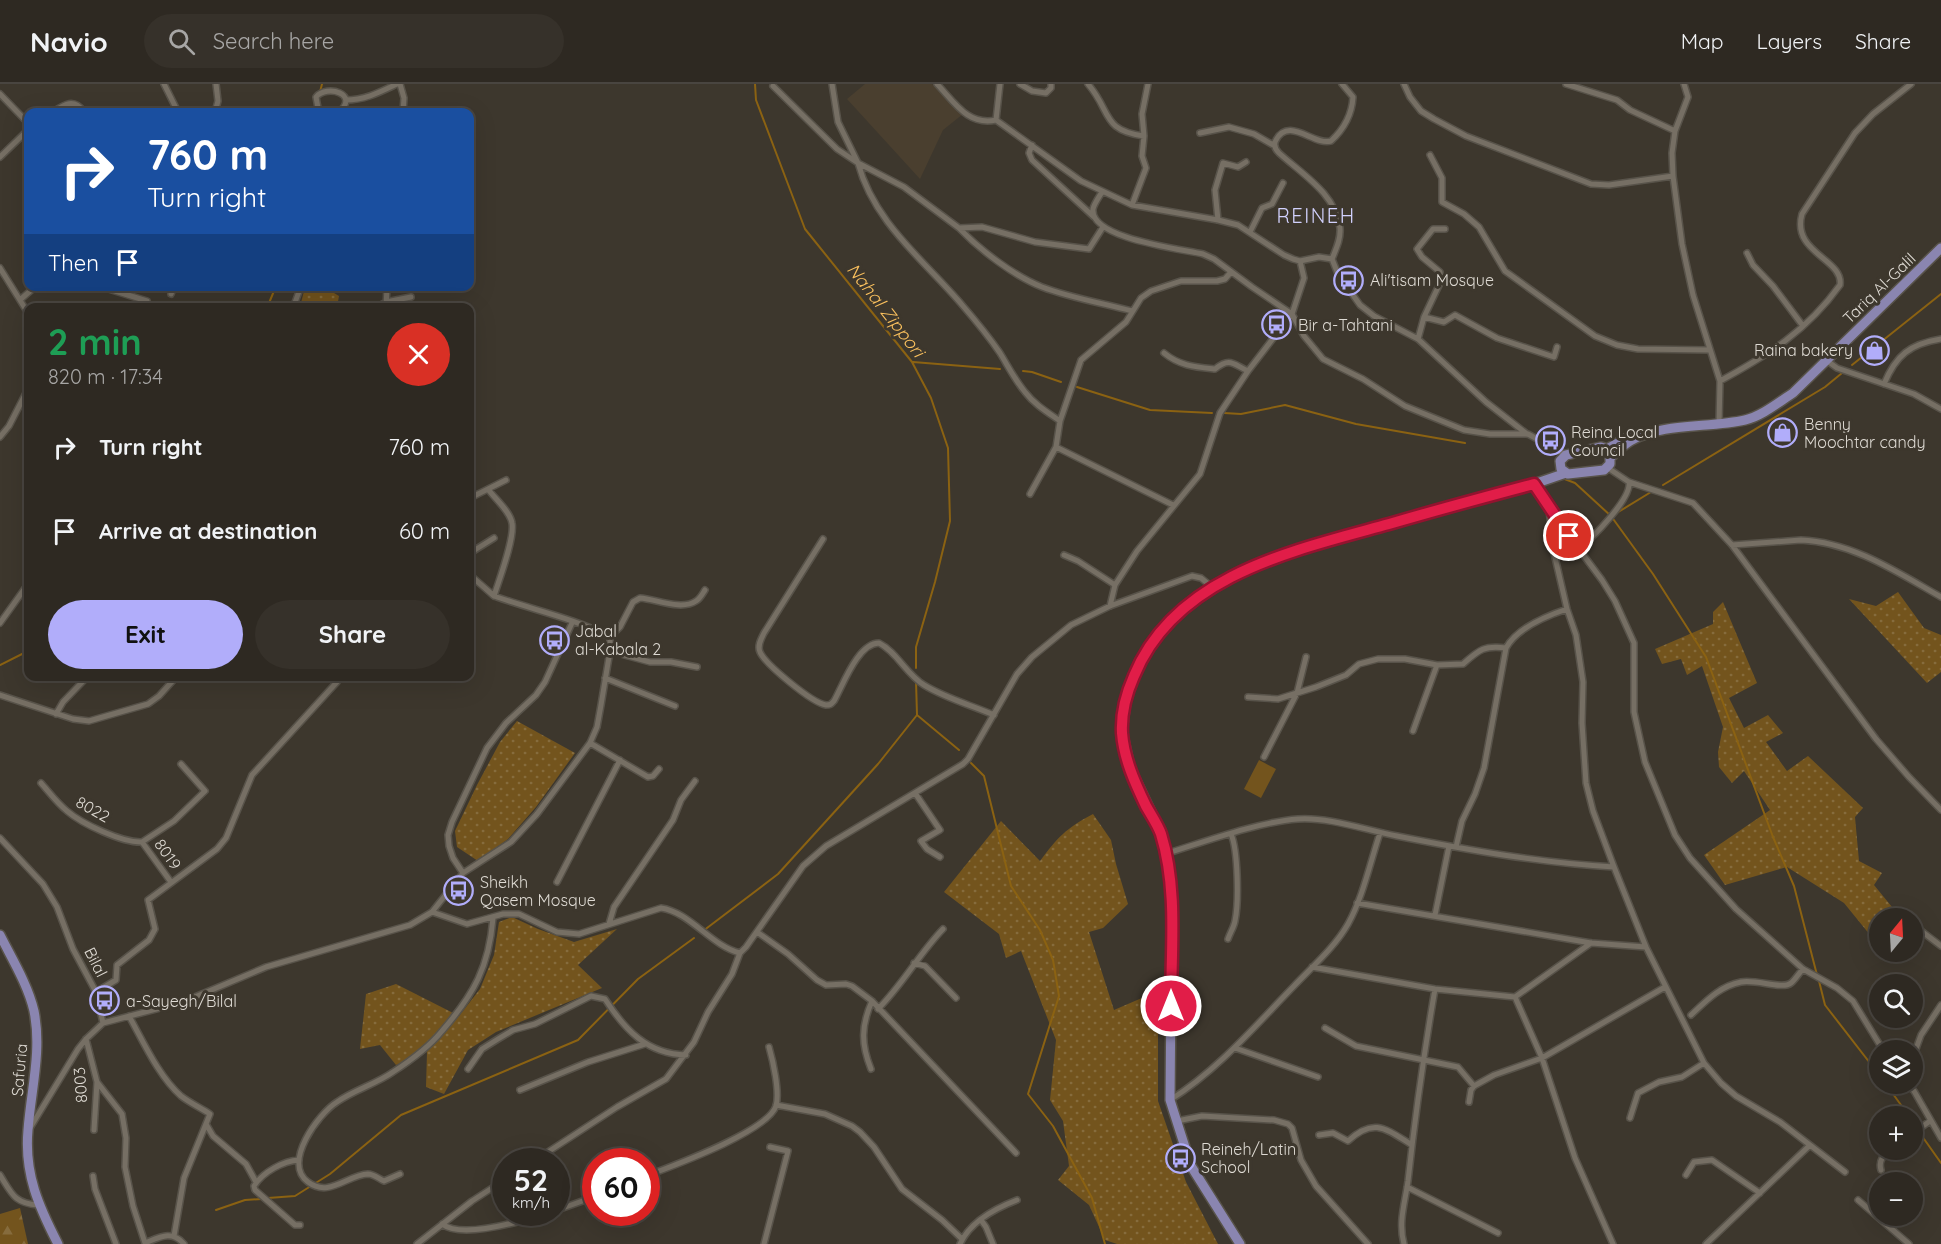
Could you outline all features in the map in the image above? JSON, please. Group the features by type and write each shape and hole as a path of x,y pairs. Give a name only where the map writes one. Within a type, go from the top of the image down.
{"main road":[{"name":"Tariq Al-Galil","path":"1608,453 1627,436 1656,426 1719,424 1748,420 1773,406 1793,393 1941,248"},
{"path":"1240,1244 1191,1167 1170,1100 1172,888 1161,833 1130,768 1124,750 1123,715 1131,684 1148,648 1172,619 1212,587 1243,571 1276,557 1341,537 1537,482 1566,473 1604,470 1608,468 1608,453 1594,448 1566,454 1562,457 1560,465 1537,482"},
{"path":"1560,465 1566,473"},
{"name":"Safuria","path":"0,935 33,1009 37,1036 36,1066 28,1132 28,1157 38,1205 58,1244"}],"street":[{"path":"164,84 175,108"},
{"path":"216,84 218,101 216,108"},
{"path":"346,100 374,95 399,84 404,98 403,108"},
{"path":"832,84 838,122 852,155 858,163 862,180 881,214 963,306 998,350 1024,391 1060,421"},
{"path":"937,84 968,116 982,122 996,120 1081,181 1102,192 1132,205 1238,225 1284,255 1300,261 1320,257 1332,260"},
{"path":"996,120 1000,84"},
{"path":"1020,84 1041,93 1046,93 1051,88 1051,84"},
{"path":"1088,84 1115,127 1128,134 1144,136"},
{"path":"1132,205 1146,168 1142,156 1144,136 1142,114 1148,84"},
{"path":"1275,146 1277,138 1290,130 1298,131 1325,143 1331,141 1350,114 1353,104 1353,97 1342,84"},
{"path":"1404,84 1410,97 1421,111 1434,119 1466,136 1592,184 1609,185 1674,176"},
{"path":"1566,84 1617,100 1630,110 1674,131"},
{"path":"1684,84 1688,97 1674,131 1672,153 1674,176 1684,254 1693,295 1720,381 1719,424"},
{"path":"1720,381 1783,345 1837,290 1841,280 1839,274 1803,238 1799,223 1802,214 1856,133 1873,114 1911,84"},
{"path":"320,108 316,103 322,86 336,86 343,91 346,100 342,108"},
{"path":"773,86 837,149 858,163 904,187 959,228 974,244 1040,286 1132,311"},
{"path":"0,94 24,119"},
{"path":"60,108 71,103 80,108"},
{"path":"1200,133 1229,128 1254,134 1275,146 1279,153 1320,189 1332,206 1340,228 1339,241 1332,260 1338,274 1359,305 1374,316 1418,339 1486,402 1528,434 1566,454"},
{"path":"0,157 24,134"},
{"path":"1032,146 1029,153 1032,160 1103,227 1129,238 1203,254 1214,259 1292,314 1304,336 1323,359 1363,379 1412,410 1464,430 1490,434 1528,434"},
{"path":"1430,155 1442,178 1442,202 1464,214 1479,227 1505,271 1586,330 1617,345 1638,349 1710,350"},
{"path":"1218,220 1215,190 1224,163 1238,167 1246,162"},
{"path":"1250,232 1262,208 1272,204 1283,183"},
{"path":"1095,218 1093,208 1102,192"},
{"path":"959,228 982,227 1035,242 1089,249 1103,227"},
{"path":"1418,339 1424,316 1441,281 1440,272 1422,257 1417,249 1433,229 1445,229"},
{"path":"1747,253 1753,265 1773,285 1803,326"},
{"path":"1110,606 1115,585 1137,551 1200,474 1220,413 1248,371 1292,314 1304,279 1300,261"},
{"path":"0,268 24,305"},
{"path":"1030,494 1056,447 1060,421 1082,360 1126,322 1141,298 1151,291 1181,281 1217,281 1225,279 1232,272"},
{"path":"21,299 30,291"},
{"path":"115,291 147,301"},
{"path":"392,303 411,297"},
{"path":"1424,316 1444,322 1455,315 1497,338 1554,357 1557,347"},
{"path":"1884,384 1895,362 1902,354 1927,342 1941,339"},
{"path":"1164,353 1180,364 1191,367 1215,369 1224,362 1230,362 1248,371"},
{"path":"1827,360 1837,368 1914,394 1941,409"},
{"path":"0,437 9,426 24,397"},
{"path":"1056,447 1173,506"},
{"path":"1608,468 1629,482 1693,503 1732,545 1876,739 1941,810"},
{"path":"474,496 506,480"},
{"path":"1537,482 1549,509 1610,594 1634,643 1634,712 1645,762 1675,835 1690,858 1736,909 1803,969 1838,988 1853,1001 1877,1040"},
{"path":"1578,549 1587,543 1622,502 1630,488 1629,482"},
{"path":"488,489 510,516 512,523 511,537 494,596"},
{"path":"1549,509 1554,553 1567,609 1576,635 1583,682 1582,723 1586,783 1593,812 1647,947 1704,1063 1720,1083 1736,1096 1780,1122 1845,1172"},
{"path":"474,550 494,538"},
{"path":"823,539 759,643 759,651 788,682 825,705 830,704 834,701 859,655 870,644 879,643 924,685 994,715"},
{"path":"1732,545 1800,540 1846,549 1880,562 1941,597"},
{"path":"1064,555 1115,585"},
{"path":"554,1148 617,1107 666,1079 694,1042 708,1012 732,974 740,953 803,866 826,846 968,759 1017,674 1032,657 1071,625 1110,606 1192,576 1201,578 1212,587"},
{"path":"474,578 494,596 584,625 610,637"},
{"path":"0,623 24,590"},
{"path":"28,1132 86,1039 103,1023 183,1002 266,967 410,925 432,912 463,873 511,842 537,814 590,743 597,727 610,651 610,637 620,627 636,599 645,598 687,604 697,601 705,590"},
{"path":"1435,915 1453,847 1484,768 1506,648 1511,639 1517,635 1551,614 1567,609"},
{"path":"463,873 453,858 449,846 448,835 452,822 487,748 506,723 536,695 545,682 572,623"},
{"path":"1248,697 1278,699 1346,675 1359,664 1378,659 1404,659 1437,665 1463,664 1480,649 1492,646 1506,648"},
{"path":"610,651 650,662 671,662 697,667"},
{"path":"1264,757 1297,693 1306,657"},
{"path":"1413,731 1437,665"},
{"path":"605,678 675,706"},
{"path":"56,714 63,702 83,681"},
{"path":"0,695 56,714 89,721 148,704 172,681"},
{"path":"96,992 116,980 117,965 149,940 155,929 148,900 217,849 226,838 252,775 338,681"},
{"path":"590,743 648,777 659,769"},
{"path":"557,882 620,760"},
{"path":"142,842 174,821 205,791 182,764"},
{"path":"609,924 614,907 673,820 681,800 695,781"},
{"name":"8022","path":"41,783 67,812 80,820 117,837 142,842"},
{"path":"915,793 940,830 921,841 927,849 940,857"},
{"path":"1165,854 1280,821 1300,819 1328,822 1453,847 1583,866 1614,867"},
{"path":"1170,1100 1195,1085 1234,1048 1333,944 1348,924 1357,903 1380,833"},
{"path":"1228,939 1235,922 1236,905 1236,844 1231,834"},
{"name":"Bilal","path":"0,838 43,885 57,907 73,949 96,992 103,1023"},
{"name":"8019","path":"142,842 171,882"},
{"path":"1357,903 1591,943 1647,947"},
{"path":"432,912 467,924 503,914 519,914 557,932 579,934 650,910 666,908 724,946 740,953"},
{"path":"400,1174 384,1181 372,1174 366,1174 324,1188 309,1184 303,1178 299,1168 299,1153 319,1120 334,1104 350,1093 392,1074 441,1033 476,987 491,942 493,918"},
{"path":"878,1008 901,983 914,963 943,929"},
{"path":"757,932 788,954 817,980 826,985 852,986 872,1001 1016,1153"},
{"path":"1923,932 1941,946"},
{"path":"1312,967 1435,989 1515,997 1591,943"},
{"path":"914,963 926,966 956,998"},
{"path":"1691,1015 1709,998 1726,987 1742,982 1758,981 1785,986 1791,983 1803,969"},
{"path":"1469,1102 1474,1086 1494,1075 1542,1058 1665,987"},
{"path":"1404,1244 1400,1224 1435,989"},
{"path":"468,1069 482,1049 513,1030 535,1024 591,996 604,999 620,1022 645,1044 661,1052 686,1055"},
{"path":"1515,997 1542,1058 1575,1158 1612,1244"},
{"path":"871,1069 864,1051 863,1040 866,1017 872,1001"},
{"path":"1919,1040 1941,1005"},
{"path":"129,1016 150,1054 171,1085 182,1097 210,1114 184,1178 174,1236"},
{"path":"1325,1028 1356,1046 1424,1058 1458,1067 1474,1086"},
{"name":"8003","path":"86,1039 97,1082 94,1130"},
{"path":"520,1090 588,1062 645,1044"},
{"path":"660,1170 737,1137 767,1117 777,1105 775,1068 769,1047"},
{"path":"1234,1048 1318,1077"},
{"path":"1630,1118 1638,1093 1659,1082 1682,1077 1704,1063"},
{"path":"97,1082 122,1114 126,1138 125,1167 133,1206 145,1243 168,1235 174,1236 184,1244"},
{"path":"1915,1094 1941,1138"},
{"path":"777,1105 825,1114 852,1126 874,1148 902,1189 942,1220 961,1242 981,1220 1002,1205 1017,1200"},
{"path":"1177,1121 1202,1116 1274,1120 1288,1124 1292,1128 1301,1160 1316,1186 1368,1244"},
{"path":"1923,1126 1930,1121"},
{"path":"206,1124 213,1136 246,1164 256,1182 255,1190 295,1225 300,1225"},
{"path":"1319,1135 1333,1133 1348,1141 1367,1127 1379,1127 1412,1145"},
{"path":"1706,1244 1809,1146"},
{"path":"764,1244 788,1151 770,1147"},
{"path":"256,1182 283,1162 299,1160"},
{"path":"1686,1175 1694,1162 1712,1160 1760,1193"},
{"path":"1881,1160 1881,1170"},
{"path":"0,1175 15,1199 27,1204 38,1205"},
{"path":"93,1176 95,1189 116,1244"},
{"path":"1407,1187 1498,1233"},
{"path":"417,1244 492,1188"},
{"path":"1858,1200 1909,1244"},
{"path":"509,1232 582,1202"},
{"path":"981,1220 993,1244"},
{"path":"442,1224 454,1234 465,1237"}],"shaded area":[{"path":"865,84 932,84 963,114 943,130 920,179 847,99"}],"green space":[{"path":"304,291 331,291 339,296 338,303 301,303"},
{"path":"1898,592 1924,628 1941,635 1941,672 1927,683 1849,599 1876,606"},
{"path":"1723,602 1757,683 1729,698 1744,728 1768,715 1783,733 1766,742 1787,771 1808,756 1863,808 1855,817 1859,861 1882,873 1874,885 1893,908 1869,908 1869,934 1844,903 1787,867 1725,885 1704,855 1770,810 1744,771 1732,783 1719,767 1718,752 1723,727 1702,666 1687,675 1681,659 1662,664 1655,649 1713,624 1713,612"},
{"path":"517,721 575,753 536,807 508,839 478,861 457,847 455,831 500,742"},
{"path":"1259,760 1276,769 1261,798 1244,789"},
{"path":"1093,814 1111,840 1128,904 1103,928 1089,932 1114,1010 1158,991 1158,1101 1186,1182 1218,1244 1117,1244 1105,1240 1089,1205 1058,1180 1069,1166 1063,1121 1050,1100 1056,1040 1021,951 1006,958 999,934 944,892 1001,821 1040,861 1063,834"},
{"path":"512,917 574,942 617,929 578,965 602,988 496,1032 468,1050 444,1094 426,1087 427,1052 396,1065 380,1045 360,1049 366,994 396,984 459,1016 480,989 494,955 499,922"},
{"path":"20,1208 28,1244 0,1244 0,1214"}],"waterway":[{"path":"320,92 322,84"},
{"name":"Nahal Zippori","path":"755,84 756,100 805,229 912,362 931,398 948,448 950,521 916,647 916,668"},
{"path":"269,303 274,291"},
{"path":"1852,365 1941,294"},
{"path":"913,362 1000,369"},
{"path":"1023,371 1061,382"},
{"path":"1663,485 1825,387 1842,373"},
{"path":"1077,387 1150,410 1212,413"},
{"path":"1224,413 1241,414 1285,405 1356,424 1465,443"},
{"path":"1562,478 1575,483 1611,516 1653,574 1706,657 1773,837 1794,886 1817,975"},
{"path":"1615,514 1651,492"},
{"path":"0,665 24,653"},
{"path":"703,931 778,874 878,764 917,715 916,681"},
{"path":"917,715 959,750"},
{"path":"971,763 984,776 1011,886 1040,930 1053,960 1059,996 1028,1094 1053,1126 1092,1198 1105,1244"},
{"path":"268,1198 295,1196 330,1174 401,1115 578,1040 638,979 694,938"},
{"path":"1819,981 1825,1005 1869,1062"},
{"path":"1893,1094 1902,1106"},
{"path":"1923,1138 1941,1163"},
{"path":"216,1210 245,1200 262,1199"}],"place":[{"name":"Ali'tisam Mosque","path":"1349,280"},
{"name":"Bir a-Tahtani","path":"1277,325"},
{"name":"Raina bakery","path":"1874,350"},
{"name":"Benny Moochtar candy","path":"1783,433"},
{"name":"Reina Local Council","path":"1550,441"},
{"name":"Jabal al-Kabala 2","path":"554,640"},
{"name":"Sheikh Qasem Mosque","path":"459,891"},
{"name":"a-Sayegh/Bilal","path":"105,1001"},
{"name":"Reineh/Latin School","path":"1180,1158"}],"district":[{"name":"REINEH","path":"1316,215"}],"route":[{"path":"1171,1006 1172,888 1161,833 1130,768 1124,750 1122,731 1123,715 1131,684 1139,664 1159,633 1188,604 1212,587 1276,557 1534,484 1569,536"}]}
